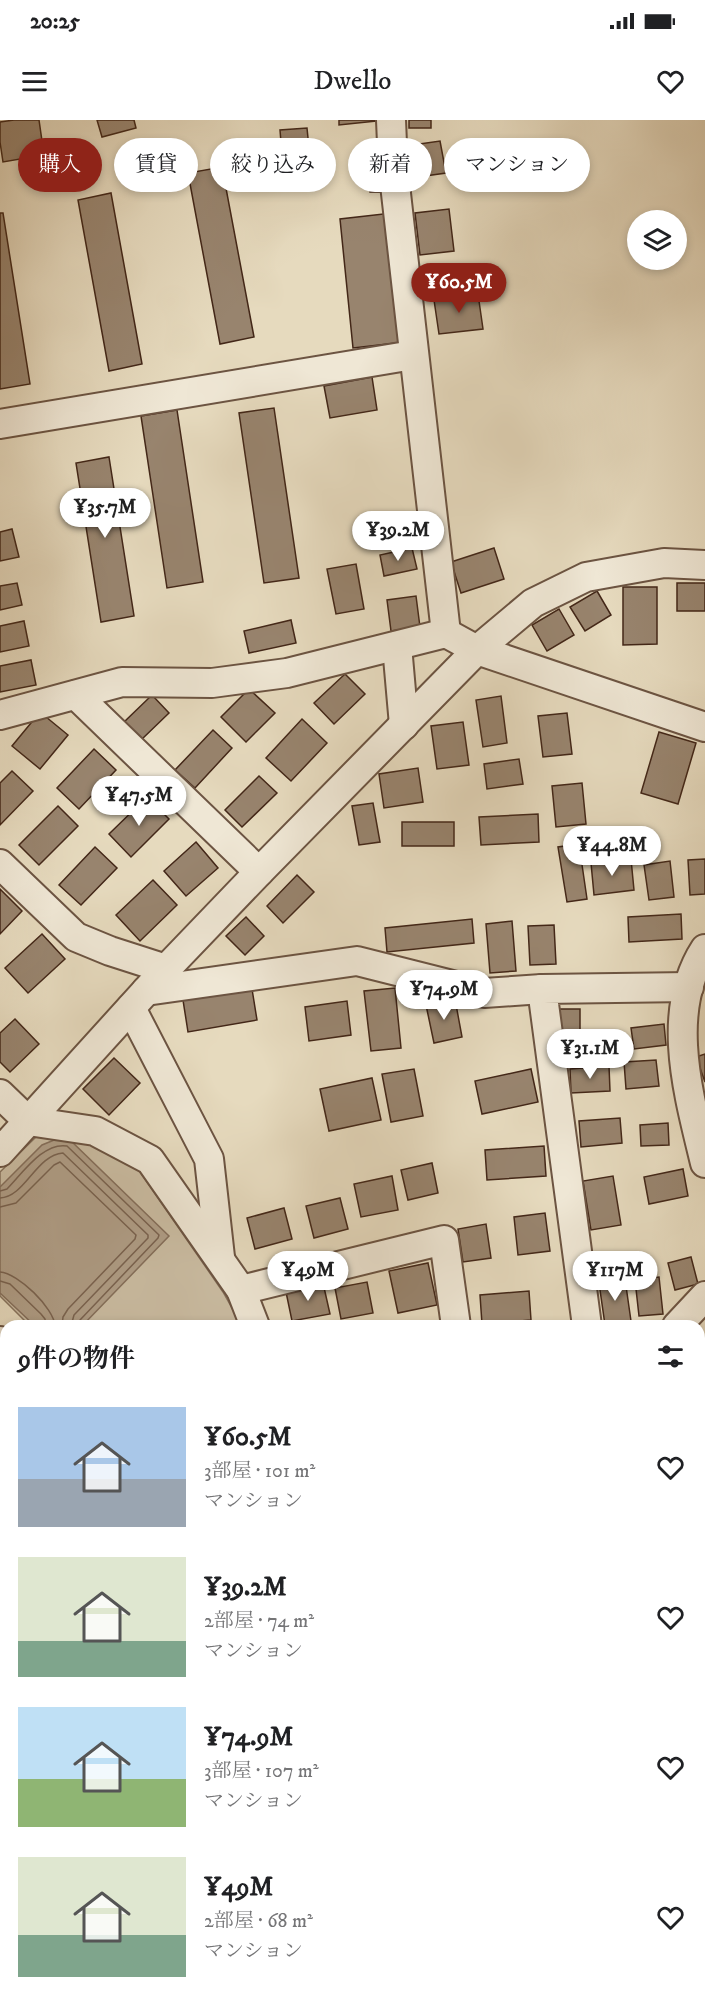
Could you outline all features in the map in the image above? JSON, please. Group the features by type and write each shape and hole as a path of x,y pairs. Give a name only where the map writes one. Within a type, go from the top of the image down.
{"street":[{"path":"391,120 393,167 413,355 446,633"},
{"path":"0,424 413,355"},
{"path":"0,1152 166,969 259,872 477,650 533,603 586,577 664,563 705,565"},
{"path":"0,715 122,682 212,683 287,673 446,633 477,650 705,727"},
{"path":"397,646 404,725"},
{"path":"76,694 259,872"},
{"path":"0,864 76,937 110,951 166,969"},
{"path":"705,949 698,959 685,1068 700,1120 705,1163"},
{"path":"139,999 357,961 484,993 542,989 692,1005"},
{"path":"542,989 586,1320"},
{"path":"139,999 209,1159 221,1262"},
{"path":"0,1094 28,1121 95,1131 150,1160 241,1290 253,1320"},
{"path":"241,1290 444,1240 455,1320"},
{"path":"683,1320 705,1296"}],"shaded area":[{"path":"37,1136 92,1140 124,1158 140,1172 223,1292 239,1320 24,1320 0,1296 0,1172"}],"water":[{"path":"59,1138 70,1140 169,1236 88,1320 29,1320 0,1293 0,1187 42,1145"}],"building":[{"path":"39,120 42,138 18,138 18,159 3,162 0,122"},
{"path":"97,120 134,120 136,128 102,137"},
{"path":"339,120 376,120 376,121 339,125"},
{"path":"409,120 431,120 431,128 409,128"},
{"path":"307,128 308,138 281,138 280,130"},
{"path":"440,141 444,173 432,175 432,142"},
{"path":"210,169 210,192 227,192 254,337 220,344 192,192 198,192 198,171"},
{"path":"111,193 142,364 109,371 78,200"},
{"path":"449,209 454,251 420,255 415,213"},
{"path":"0,213 3,213 30,384 0,389"},
{"path":"392,213 405,342 353,348 340,219"},
{"path":"478,294 483,329 439,334 434,300"},
{"path":"372,377 377,410 330,418 324,386"},
{"path":"274,408 299,578 264,583 239,413"},
{"path":"177,410 203,582 167,588 141,416"},
{"path":"109,457 134,616 101,622 76,463"},
{"path":"12,529 19,557 0,561 0,532"},
{"path":"412,548 417,569 384,576 380,555"},
{"path":"494,548 504,579 461,593 451,562"},
{"path":"356,564 364,609 336,614 327,569"},
{"path":"17,583 22,605 0,610 0,586"},
{"path":"677,583 705,583 705,611 677,611"},
{"path":"623,587 657,587 657,644 623,645"},
{"path":"597,591 611,615 585,631 570,607"},
{"path":"416,596 420,627 391,631 387,600"},
{"path":"559,609 574,635 547,651 532,625"},
{"path":"291,620 296,643 249,653 244,631"},
{"path":"24,621 29,646 0,652 0,626"},
{"path":"31,660 36,685 0,692 0,666"},
{"path":"345,674 365,694 334,724 314,703"},
{"path":"249,689 275,713 246,742 221,717"},
{"path":"152,695 169,713 141,740 123,723"},
{"path":"501,696 507,743 483,747 476,700"},
{"path":"40,712 68,735 40,769 12,746"},
{"path":"567,713 572,754 543,757 538,716"},
{"path":"302,719 327,743 291,781 266,758"},
{"path":"463,722 469,765 437,769 431,726"},
{"path":"213,730 232,748 195,788 175,770"},
{"path":"659,732 696,743 678,804 641,793"},
{"path":"94,749 116,770 79,809 57,788"},
{"path":"519,759 523,784 487,789 484,764"},
{"path":"418,768 423,802 384,808 379,774"},
{"path":"12,771 33,791 0,825 0,783"},
{"path":"259,776 277,793 242,827 225,810"},
{"path":"582,783 586,824 556,827 552,786"},
{"path":"147,797 169,819 131,857 109,834"},
{"path":"373,803 380,842 359,845 352,806"},
{"path":"58,806 78,826 39,865 19,845"},
{"path":"538,814 539,842 481,845 479,817"},
{"path":"402,822 454,822 454,846 402,846"},
{"path":"196,842 218,868 186,896 164,871"},
{"path":"579,844 587,899 567,902 558,847"},
{"path":"95,847 117,868 81,905 59,885"},
{"path":"631,859 634,890 594,895 591,863"},
{"path":"705,859 705,894 690,895 688,860"},
{"path":"670,861 674,897 649,900 644,865"},
{"path":"297,875 314,892 283,923 267,906"},
{"path":"153,880 177,905 140,941 116,915"},
{"path":"0,889 22,911 0,934"},
{"path":"681,914 682,939 629,942 628,917"},
{"path":"246,917 264,936 245,955 226,936"},
{"path":"472,919 474,943 387,952 385,928"},
{"path":"512,921 516,971 490,973 486,924"},
{"path":"554,925 556,964 530,965 528,926"},
{"path":"42,934 65,959 28,993 5,968"},
{"path":"395,988 401,1048 371,1051 364,991"},
{"path":"252,989 257,1020 188,1032 183,1000"},
{"path":"455,999 462,1037 434,1043 426,1005"},
{"path":"347,1001 351,1035 309,1041 305,1007"},
{"path":"555,1009 580,1009 580,1038 554,1038"},
{"path":"15,1019 39,1044 10,1072 0,1062 0,1033"},
{"path":"664,1024 666,1045 634,1049 631,1028"},
{"path":"705,1054 705,1082 696,1057"},
{"path":"114,1058 140,1083 109,1115 83,1089"},
{"path":"656,1060 659,1086 626,1089 624,1062"},
{"path":"609,1066 610,1091 571,1093 570,1069"},
{"path":"414,1069 423,1116 391,1122 382,1074"},
{"path":"531,1069 538,1102 482,1114 475,1081"},
{"path":"372,1078 381,1120 329,1131 320,1089"},
{"path":"620,1118 622,1143 581,1147 579,1121"},
{"path":"668,1123 669,1145 641,1146 640,1125"},
{"path":"544,1146 546,1176 487,1180 485,1150"},
{"path":"432,1163 438,1193 408,1200 401,1170"},
{"path":"683,1169 688,1196 649,1204 644,1177"},
{"path":"392,1176 398,1210 361,1217 354,1184"},
{"path":"613,1176 621,1225 591,1230 583,1181"},
{"path":"340,1198 348,1229 314,1238 306,1206"},
{"path":"284,1208 292,1239 255,1249 247,1218"},
{"path":"545,1213 550,1251 518,1255 514,1217"},
{"path":"486,1224 491,1258 463,1262 458,1229"},
{"path":"691,1257 698,1284 675,1290 668,1263"},
{"path":"428,1263 437,1305 398,1313 389,1271"},
{"path":"659,1277 663,1314 639,1316 635,1280"},
{"path":"625,1279 631,1320 604,1320 599,1283"},
{"path":"367,1282 373,1313 341,1319 335,1288"},
{"path":"323,1283 330,1314 292,1320 286,1292"},
{"path":"529,1291 531,1320 482,1320 480,1295"}]}
